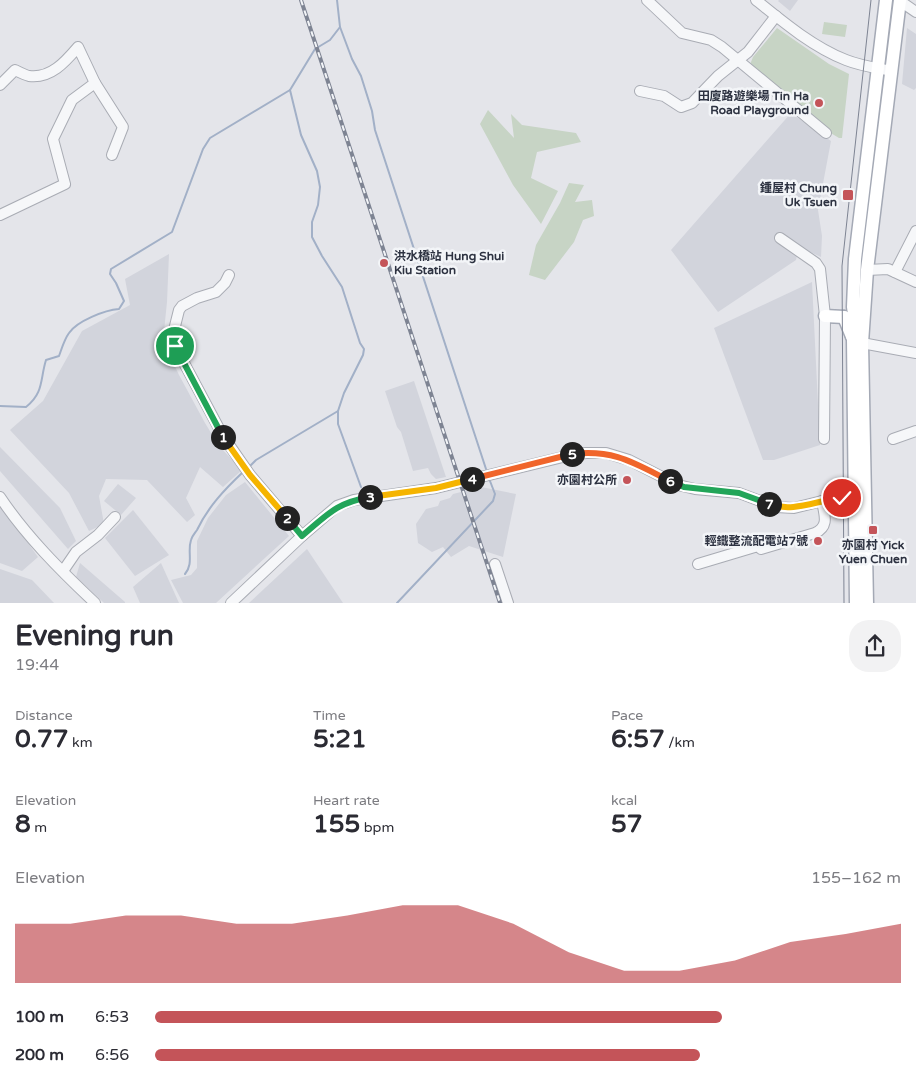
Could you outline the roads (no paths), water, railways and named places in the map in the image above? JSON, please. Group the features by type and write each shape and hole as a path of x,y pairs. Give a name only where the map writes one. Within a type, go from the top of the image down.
{"main road":[{"path":"856,603 854,485 857,339 861,271 855,258 886,0"},
{"path":"867,603 857,339 854,307 892,71 900,0"},
{"path":"825,316 844,317 854,307"},
{"path":"844,317 857,339"}],"street":[{"path":"646,0 680,31 711,40 826,133"},
{"path":"756,0 776,16 833,54 853,62 892,71"},
{"path":"900,0 916,12"},
{"path":"640,91 664,96 681,107 692,103 718,76 748,52 776,16"},
{"path":"0,85 14,70 29,76 44,75 58,68 78,47 95,83 123,127 112,155"},
{"path":"0,214 65,184 53,139 72,100 95,83"},
{"path":"895,272 916,231"},
{"path":"780,238 816,263 820,269 825,316 824,439"},
{"path":"861,271 888,268 916,282"},
{"path":"229,275 225,283 216,292 197,298 182,306 179,310 175,326 175,346 223,436 250,475 302,536"},
{"path":"857,339 916,353"},
{"path":"892,438 916,431"},
{"path":"231,603 337,506 354,500 436,488 571,455 606,453 623,458 684,487 739,493 776,507 794,508 844,498 854,485"},
{"path":"0,497 15,519 95,603"},
{"path":"844,498 854,518"},
{"path":"698,564 758,546 761,549 821,530 826,520 822,501"},
{"path":"63,571 76,552 98,535 115,517"},
{"path":"495,564 508,603"}],"waterway":[{"path":"337,0 340,27 352,59 361,76 372,111 375,130 486,469"},
{"path":"0,406 26,407 32,402 39,391 46,360 59,356 69,333 78,324 92,317 106,311 119,309 124,301 110,274 111,269 172,232 203,149 210,138 290,90 315,49 330,40 340,27"},
{"path":"290,90 301,135 317,171 320,187 318,205 312,222 312,237 342,287 360,343 364,349 338,411 338,424 361,487"},
{"path":"249,467 256,460 338,411"},
{"path":"185,574 190,562 191,539 217,499 243,472"},
{"path":"397,603 493,501 495,494 490,481"}],"tram line":[{"path":"844,603 842,266 871,0"}],"railway":[{"path":"301,0 500,603"}],"place":[{"name":"田廈路遊樂場 Tin Ha Road Playground","path":"819,103"},
{"name":"鍾屋村 Chung Uk Tsuen","path":"848,195"},
{"name":"洪水橋站 Hung Shui Kiu Station","path":"384,263"},
{"name":"亦園村公所","path":"627,480"},
{"name":"亦園村 Yick Yuen Chuen","path":"873,530"},
{"name":"輕鐵整流配電站7號","path":"818,541"}]}
